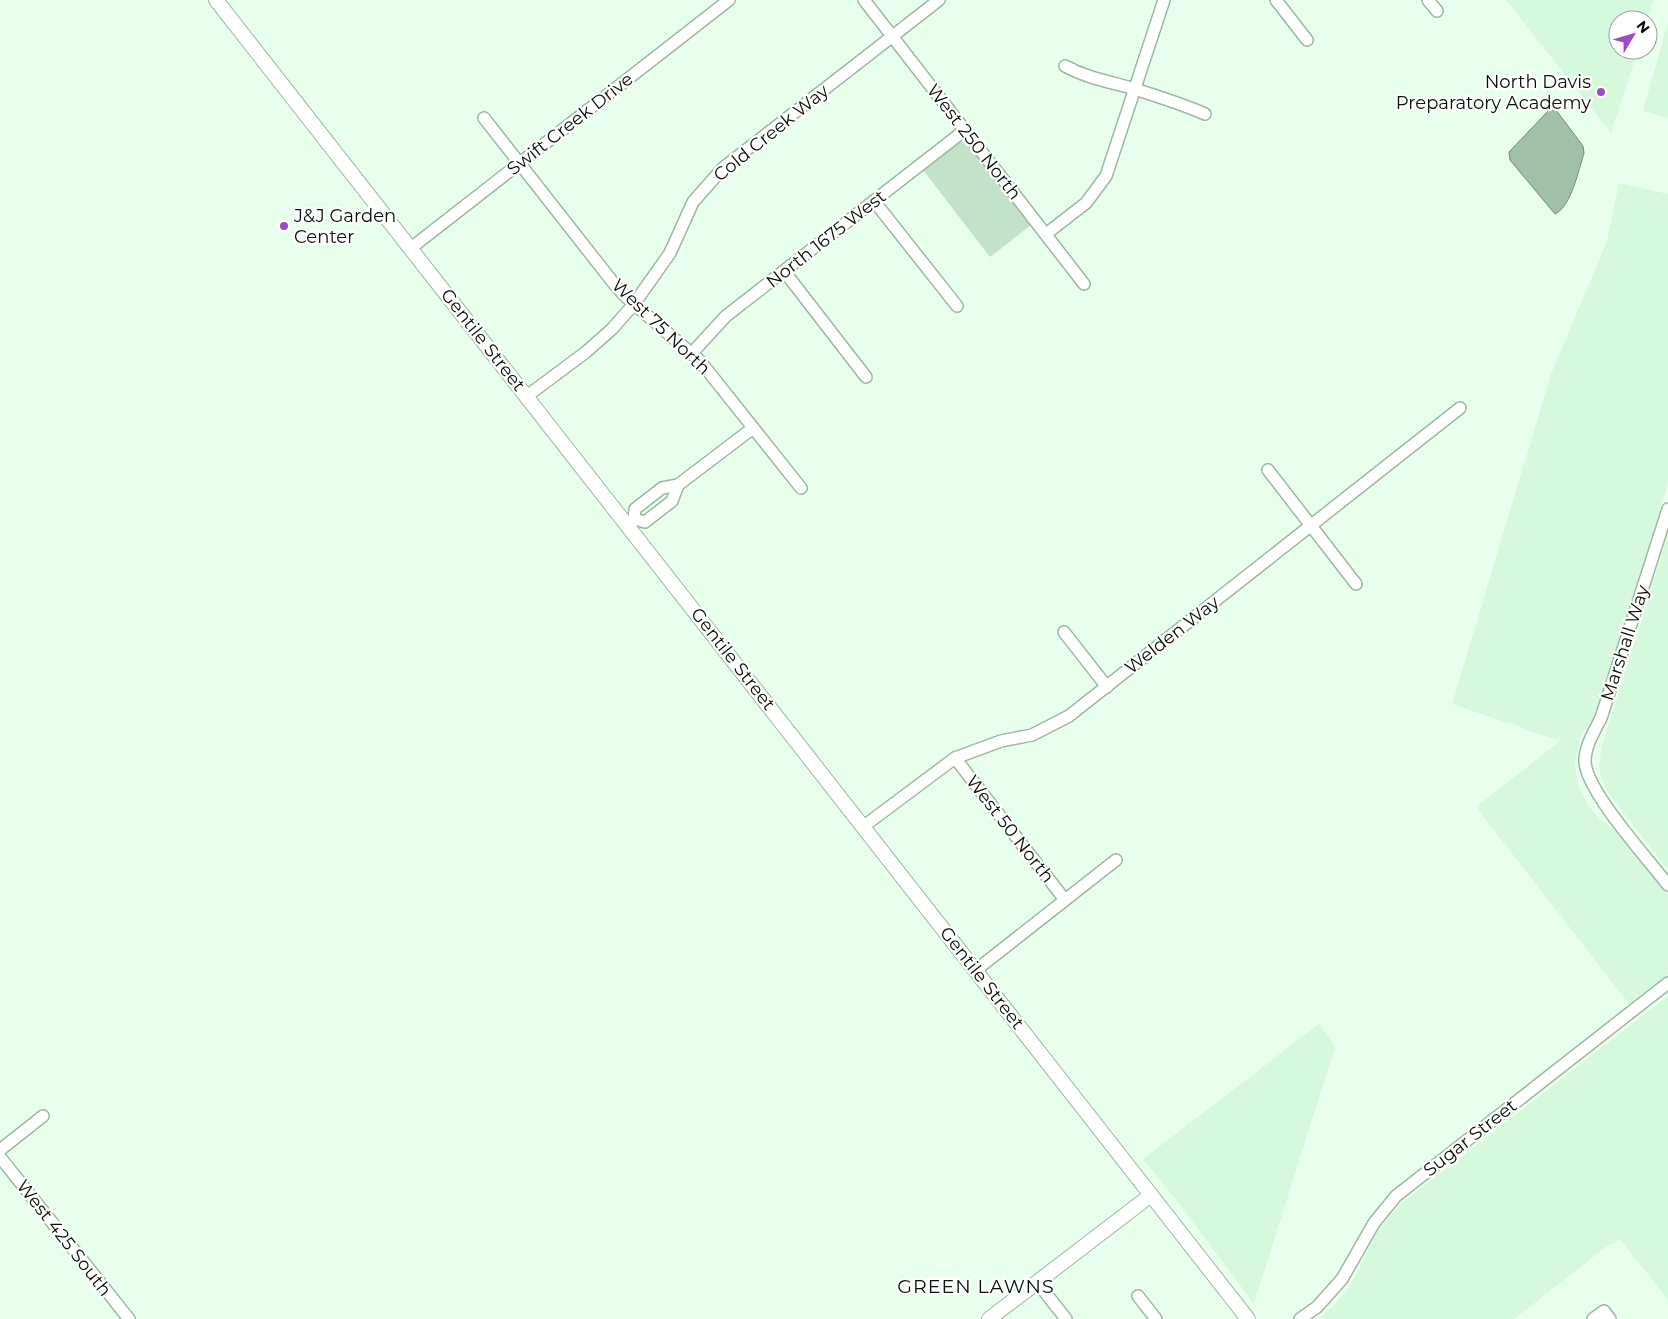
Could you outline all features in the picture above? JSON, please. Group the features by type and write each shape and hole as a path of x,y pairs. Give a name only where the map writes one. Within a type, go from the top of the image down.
{"main road":[{"name":"Gentile Street","path":"216,0 527,396 631,522 864,826 1248,1319"},
{"path":"990,1319 1151,1195"}],"street":[{"name":"Swift Creek Drive","path":"412,248 729,0"},
{"name":"West 250 North","path":"864,0 1084,284"},
{"name":"Cold Creek Way","path":"527,396 586,352 612,329 634,304 670,253 693,202 718,174 939,0"},
{"path":"1046,234 1086,203 1106,176 1164,0"},
{"path":"1276,0 1308,40"},
{"path":"1428,0 1437,11"},
{"path":"1065,66 1080,74 1134,89 1205,114"},
{"name":"West 75 North","path":"484,118 615,285 700,361 801,488"},
{"name":"North 1675 West","path":"692,353 726,316 965,130"},
{"path":"874,201 957,306"},
{"path":"784,271 866,377"},
{"name":"Welden Way","path":"864,826 955,758 1001,741 1032,735 1069,716 1460,408"},
{"path":"678,485 672,501 645,522 631,522 635,508 662,488 678,485 753,428"},
{"path":"1268,470 1356,584"},
{"name":"Marshall Way","path":"1668,509 1601,718 1589,742 1585,762 1588,777 1598,796 1668,885"},
{"path":"1064,632 1107,687"},
{"name":"West 50 North","path":"955,758 1065,900"},
{"path":"976,970 1116,860"},
{"name":"Sugar Street","path":"1300,1319 1317,1308 1342,1279 1374,1223 1396,1196 1668,983"},
{"path":"0,1150 44,1116"},
{"name":"West 425 South","path":"0,1157 128,1319"},
{"path":"1036,1282 1066,1319"},
{"path":"1138,1296 1156,1319"},
{"path":"1593,1319 1607,1315"}],"shaded area":[{"name":"North Davis Preparatory Academy","path":"1506,0 1654,0 1650,10 1608,10 1608,60 1635,60 1611,133"},
{"path":"1668,22 1668,118 1643,111"},
{"path":"1549,110 1556,110 1583,146 1584,153 1570,196 1561,210 1555,214 1510,160 1509,152"},
{"path":"960,142 968,143 1031,225 990,257 923,170"},
{"path":"1619,183 1668,194 1668,483 1598,710 1580,738 1575,764 1577,780 1587,804 1600,819 1621,835 1668,895 1668,974 1629,1004 1476,807 1560,741 1452,704 1551,374 1607,241"},
{"path":"1668,535 1668,870 1606,790 1599,765 1602,746"},
{"path":"1668,996 1668,1300 1620,1239 1612,1245 1610,1244 1514,1319 1319,1319 1349,1287 1378,1231 1402,1203"},
{"path":"1320,1023 1335,1047 1254,1304 1143,1159"}],"place":[{"name":"North Davis Preparatory Academy","path":"1601,92"},
{"name":"J&J Garden Center","path":"284,226"}],"district":[{"name":"GREEN LAWNS","path":"976,1286"}]}
